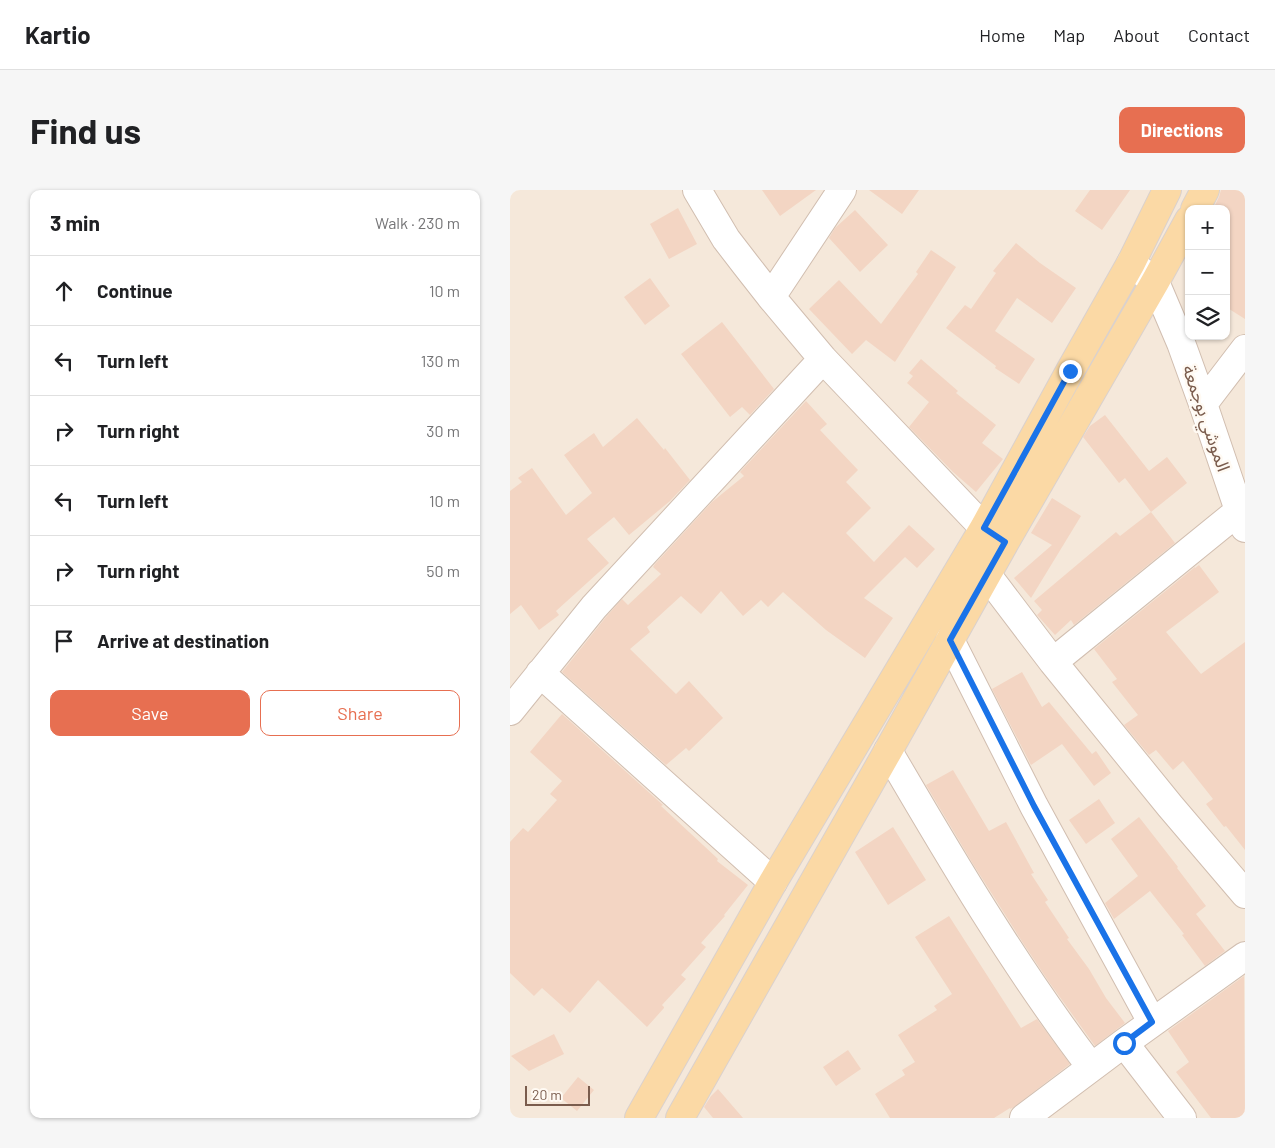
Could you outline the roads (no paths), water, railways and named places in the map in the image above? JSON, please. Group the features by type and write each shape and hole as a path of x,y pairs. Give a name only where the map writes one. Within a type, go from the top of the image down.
{"main road":[{"path":"680,1118 987,575 994,535 1070,371 1131,263 1167,190"},
{"path":"1197,205 1205,190"},
{"path":"639,1118 773,882 1155,282 1185,227"}],"street":[{"path":"697,190 726,239 770,298 823,359 994,535"},
{"path":"770,298 842,190"},
{"name":"الموشي بوجمعة","path":"1131,263 1155,282 1180,342 1243,515"},
{"path":"1203,404 1245,349"},
{"path":"510,711 594,608 823,359"},
{"path":"1052,662 1243,515"},
{"path":"987,575 1052,662 1245,894"},
{"path":"950,640 1034,806 1152,1022"},
{"path":"540,673 773,882"},
{"path":"888,751 950,858 999,935 1091,1067"},
{"path":"1024,1118 1152,1022 1245,956"},
{"path":"1124,1043 1182,1118"}]}
